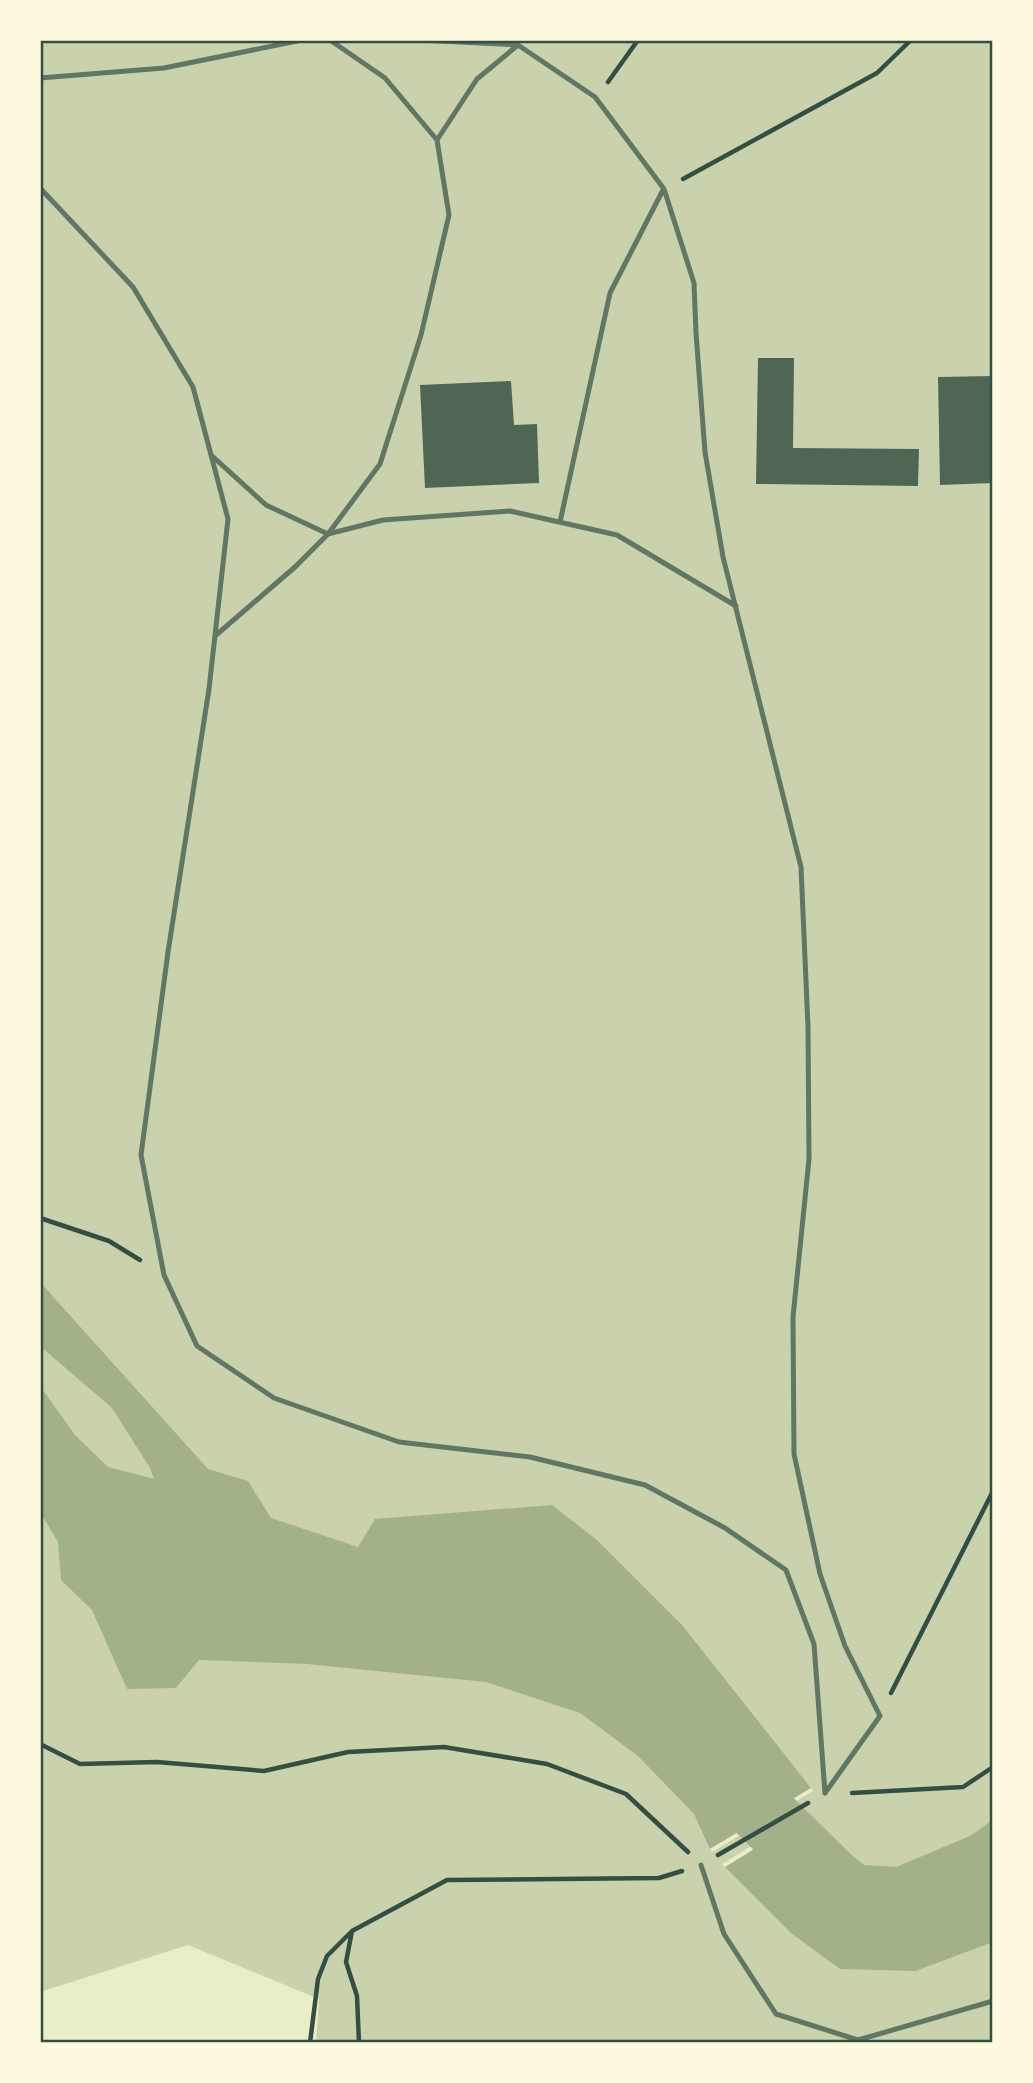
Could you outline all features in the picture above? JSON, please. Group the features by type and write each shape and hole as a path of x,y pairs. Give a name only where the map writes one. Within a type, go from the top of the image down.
{"lane":[{"path":"40,78 164,68 302,40"},
{"path":"215,636 295,567 328,534 380,464 421,335 449,215 437,140 385,78 330,40"},
{"path":"419,40 517,45 595,97 664,190 694,283 705,452 723,556 801,867 808,1027 809,1159 793,1317 793,1454 820,1574 845,1646 880,1716 825,1793"},
{"path":"437,140 477,79 517,45"},
{"path":"40,188 133,287 193,387 228,519 207,702 168,953 141,1155 164,1275 197,1346 274,1398 399,1442 530,1457 645,1485 725,1528 786,1570 814,1644 825,1793"},
{"path":"561,522 610,293 664,190"},
{"path":"211,455 266,505 328,534 383,520 510,511 617,535 736,606"},
{"path":"701,1864 724,1934 776,2014 858,2040 993,2001"}],"path":[{"path":"590,93 608,82 638,40"},
{"path":"664,190 877,73 911,40"},
{"path":"40,1218 109,1241 164,1275"},
{"path":"880,1716 993,1491"},
{"path":"40,1744 80,1764 157,1762 264,1771 348,1752 444,1747 547,1764 626,1794 701,1864"},
{"path":"310,2043 318,1979 327,1956 352,1931 447,1880 659,1878 701,1864 825,1793 963,1787 993,1768"},
{"path":"352,1931 346,1962 357,1996 359,2043"}],"shaded area":[{"path":"40,40 993,40 993,2043 316,2043 319,1999 188,1945 40,1992"},
{"path":"40,1282 208,1469 248,1481 271,1518 358,1547 375,1519 552,1505 597,1540 682,1625 811,1788 710,1849 694,1814 638,1756 580,1713 486,1682 307,1664 199,1660 176,1688 127,1689 92,1610 61,1580 58,1542 40,1512 40,1386 75,1435 108,1467 154,1479 150,1468 112,1408 40,1346"},
{"path":"805,1817 864,1865 896,1867 970,1836 993,1820 993,1942 915,1971 840,1969 791,1933 725,1867"}],"pier":[{"path":"811,1788 813,1791 712,1852 710,1849"},
{"path":"804,1814 809,1815 725,1867 722,1864"}],"building":[{"path":"758,358 794,358 793,448 919,449 918,486 756,484"},
{"path":"993,376 993,483 940,485 938,377"},
{"path":"511,381 514,425 537,424 539,483 425,488 420,385"}],"waterway":[{"path":"706,1752 732,1783 849,1898 947,1905 993,1877"}]}
